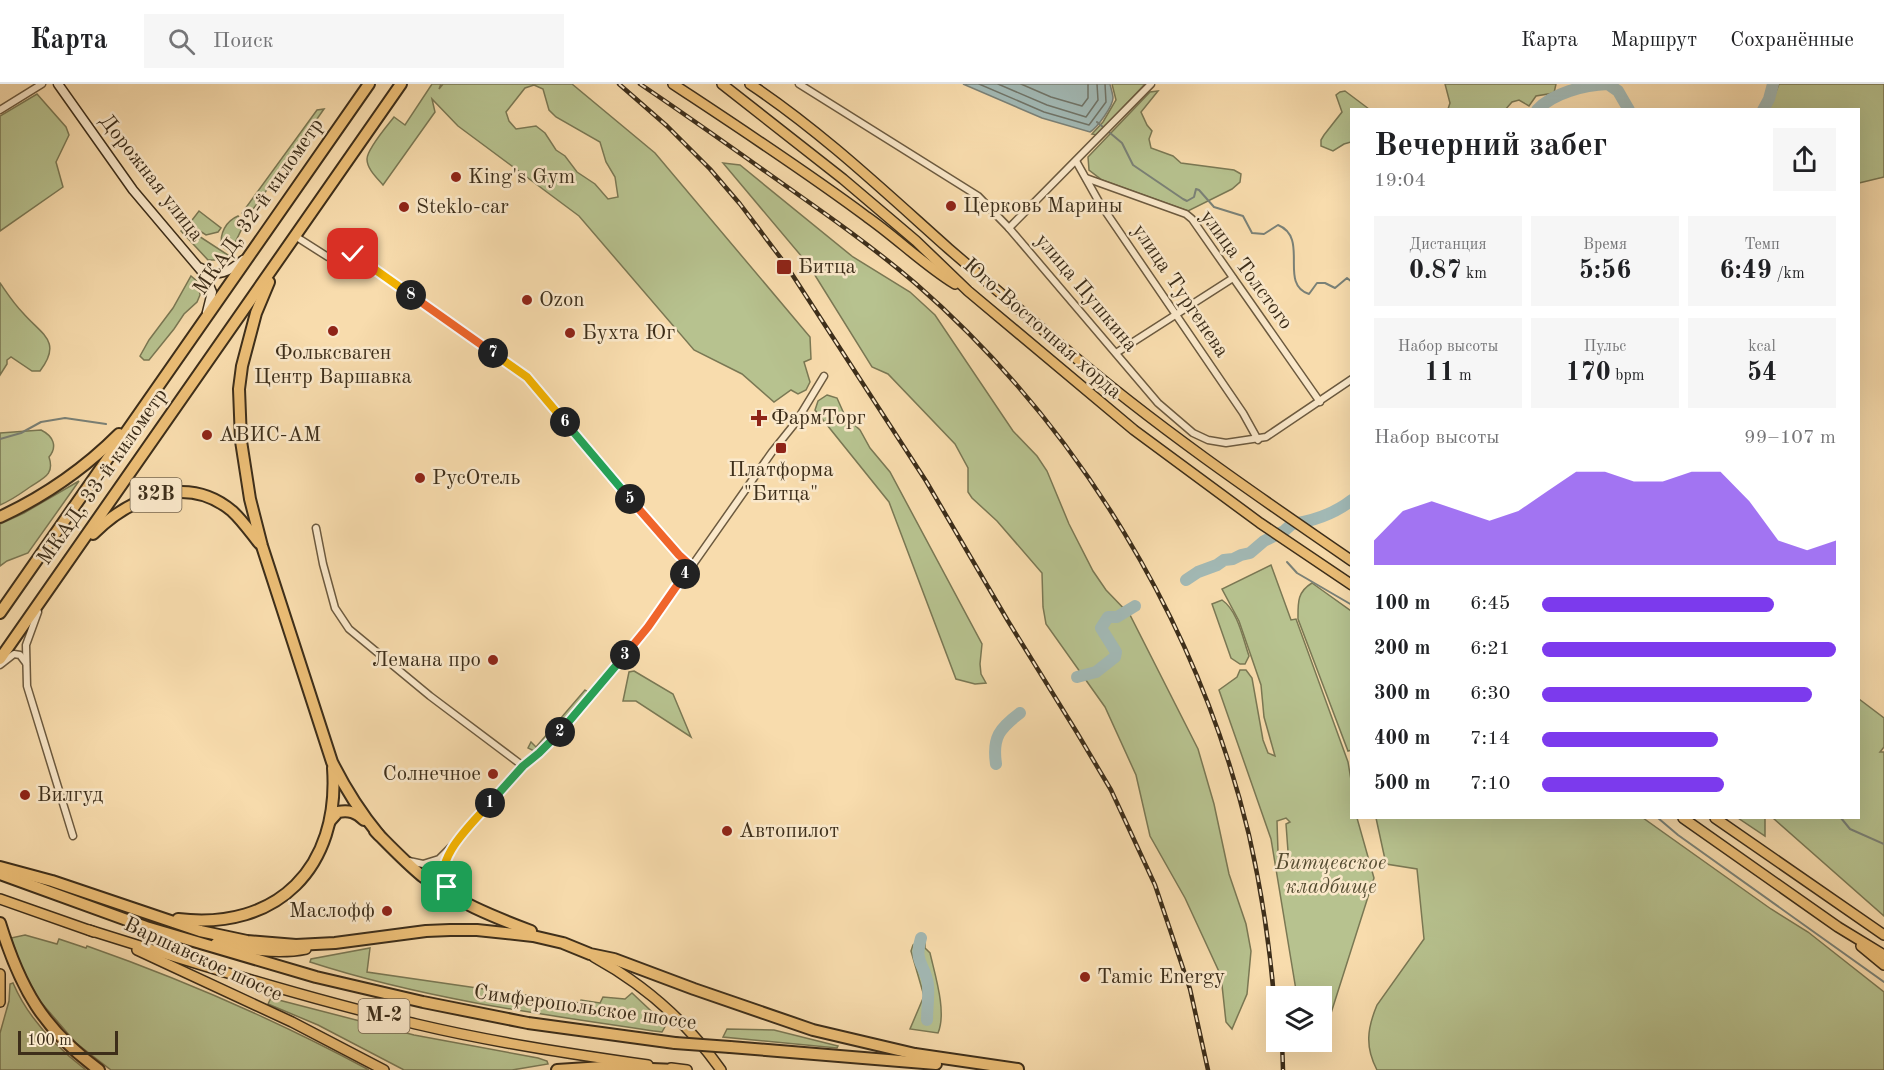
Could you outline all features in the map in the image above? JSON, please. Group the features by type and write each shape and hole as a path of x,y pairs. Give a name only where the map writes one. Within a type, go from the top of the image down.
{"highway":[{"name":"МКАД, 32-й километр","path":"202,323 369,84"},
{"path":"379,835 364,817 332,762 262,546 250,499 241,441 239,389 242,366 256,313 278,265 295,236 401,84"},
{"name":"МКАД, 33-й километр","path":"0,659 295,236"},
{"name":"МКАД, 33-й километр","path":"0,613 202,323"},
{"path":"0,517 23,507 60,485 102,451 145,405"},
{"name":"32B","path":"60,573 83,544 105,522 138,501 157,495 192,494 220,503 233,512 262,546"},
{"path":"153,916 211,921 237,917 264,908 288,892 308,871 324,842 333,805 332,762"},
{"path":"329,825 333,816 338,812 347,810 360,816 402,859 456,898 513,924 563,943"},
{"path":"0,867 52,881 153,916 222,936 247,941 296,945 335,943"},
{"name":"Варшавское шоссе","path":"0,874 146,927"},
{"path":"0,923 23,985 39,1012 73,1048 99,1070"},
{"name":"Симферопольское шоссе","path":"146,927 246,957 375,991 476,1013 675,1043 1023,1070"},
{"name":"Варшавское шоссе","path":"335,943 450,930 508,933 563,943 590,954"},
{"path":"590,954 614,959 824,1033 915,1054 1023,1070"},
{"path":"557,1070 603,1067 676,1070"}],"main road":[{"name":"Дорожная улица","path":"58,84 133,190 204,274 212,292 211,302 202,323"},
{"path":"673,84 869,218 942,276 968,291"},
{"name":"Юго-Восточная хорда","path":"722,84 834,172 916,241 968,291 1134,430 1219,494 1350,584"},
{"name":"Юго-Восточная хорда","path":"754,86 880,187 948,248 1112,387 1240,483 1350,560"},
{"path":"197,264 205,271 225,273 234,268 254,249"},
{"path":"1684,819 1838,927 1884,955"},
{"path":"1716,819 1884,935"},
{"name":"Варшавское шоссе","path":"0,899 89,930 142,952 282,1018 384,1070"},
{"name":"Варшавское шоссе","path":"146,927 251,950 301,950 335,943"},
{"path":"1838,927 1884,966"},
{"name":"Симферопольское шоссе","path":"89,930 260,983 418,1025 524,1046 687,1070"},
{"name":"Варшавское шоссе","path":"590,954 649,992 689,1030 721,1070"},
{"path":"0,974 0,1002"}],"street":[{"path":"0,110 42,84"},
{"name":"улица Пушкина","path":"799,84 978,196 1010,228 1158,403 1175,419 1201,436 1226,444 1258,440"},
{"path":"1010,228 1152,84"},
{"name":"улица Тургенева","path":"1076,161 1099,202 1243,414 1258,440"},
{"name":"улица Толстого","path":"1086,178 1186,214 1192,219 1320,402"},
{"path":"295,236 327,257 353,254 527,377 679,555 691,566"},
{"path":"1116,353 1233,278"},
{"path":"402,859 417,863 430,863 439,859 523,766 558,734 648,627 771,452 796,422 824,376"},
{"path":"1258,440 1266,437 1350,380"},
{"path":"316,528 335,608 349,629 430,696 523,766"},
{"path":"51,587 30,628 26,645 27,686 74,836"},
{"path":"0,665 14,654 20,655 26,664"},
{"path":"455,843 442,875 447,887 456,898"},
{"path":"175,923 246,957"}],"green space":[{"path":"432,84 441,84 439,89 443,84 572,84 655,153 810,337 811,359 804,362 810,382 806,390 798,394 791,390 774,402 742,374 694,350 579,216 458,126 432,99 435,112 383,185 369,166 367,159 370,149 394,117 405,125","holes":["534,85 543,89 549,110 556,117 600,142 606,162 615,177 618,197 608,199 595,184 577,172 565,156 556,150 545,133 536,126 516,129 509,121 506,112 525,88"]},
{"path":"1112,84 1145,84 1097,135 1092,134 1103,122 1116,100"},
{"path":"1445,84 1556,84 1554,93 1536,96 1529,106 1519,100 1512,102 1507,108 1448,108 1450,103"},
{"path":"1779,84 1884,84 1884,177 1860,183 1860,108 1769,108"},
{"path":"1158,91 1141,112 1152,131 1149,139 1151,148 1173,156 1181,163 1234,170 1241,174 1240,182 1232,189 1188,211 1102,180 1089,170 1088,157 1150,92"},
{"path":"1345,91 1368,108 1350,108 1350,142 1333,151 1321,146 1321,140 1342,112 1336,95"},
{"path":"37,94 66,127 69,135 56,162 63,187 0,231 0,116"},
{"path":"324,109 249,215 242,213 317,110"},
{"path":"723,163 740,165 853,257 910,292 935,315 1013,431 1037,456 1047,471 1069,524 1093,571 1106,590 1130,615 1198,749 1214,804 1229,874 1246,924 1251,951 1247,994 1232,1029 1226,1022 1221,976 1185,898 1150,836 1136,775 1105,707 1046,624 1042,573 997,521 972,498 968,492 968,468 955,444 888,374 872,367 808,264"},
{"path":"199,211 221,228 218,232 206,235 189,224"},
{"path":"238,216 244,224 233,247 228,251 222,246 223,233 230,221"},
{"path":"185,227 228,255 221,260 208,260 181,231"},
{"path":"191,276 198,282 200,295 197,302 184,314 149,360 144,360 140,356 173,308"},
{"path":"0,283 47,339 50,352 40,371 32,371 11,357 7,360 0,375"},
{"path":"827,395 837,398 845,416 860,430 870,448 890,472 982,644 981,674 986,683 975,684 956,679 889,502 815,410 818,401"},
{"path":"41,430 49,435 54,445 49,457 49,472 16,497 0,505 0,433"},
{"path":"79,481 28,553 0,566 0,524 24,513"},
{"name":"Битцевское кладбище","path":"1271,565 1291,620 1296,619 1348,762 1350,819 1357,819 1374,878 1332,1010 1332,986 1295,986 1271,839 1219,690 1237,677 1240,670 1246,670 1252,678 1263,740 1268,753 1275,756 1264,717 1261,685 1239,621 1222,589","holes":["1286,818 1290,822 1286,824 1289,865 1281,861 1278,852 1277,821"]},
{"path":"1312,583 1350,610 1350,750 1348,751 1298,619 1298,603 1307,586"},
{"path":"1222,600 1232,611 1239,626 1249,656 1245,664 1240,664 1231,658 1212,604"},
{"path":"634,671 673,694 691,737 636,701 623,701 629,672"},
{"path":"585,690 588,692 538,750 528,748 531,742 536,747"},
{"path":"1860,700 1884,718 1884,747 1880,752 1884,752 1884,916 1774,819 1860,819"},
{"path":"1376,819 1644,819 1771,909 1808,932 1884,992 1884,1070 1377,1070 1369,1046 1369,1030 1377,1005 1424,939 1417,869 1386,864"},
{"path":"1740,819 1765,819 1765,836"},
{"path":"25,935 57,944 59,939 86,948 87,946 159,973 265,1018 369,1070 111,1070 76,1043 39,1000 22,968 11,938"},
{"path":"925,937 925,948 930,953 941,1004 938,1033 910,1029 924,996 911,951 913,945"},
{"path":"370,948 367,972 580,1003 581,1000 600,1003 603,997 625,999 632,993 666,1025 662,1032 484,1004 397,986 310,962 311,959"},
{"path":"13,983 19,996 44,1031 86,1070 0,1070 0,1033 9,1001 10,984"},
{"path":"271,998 414,1035 538,1058 547,1061 548,1064 512,1070 404,1070 318,1025 268,1004"},
{"path":"727,1029 774,1030 838,1046 837,1048 723,1037"}],"water":[{"path":"963,84 1110,84 1113,98 1104,116 1090,132 1042,118"}],"waterway":[{"name":"Битца","path":"1539,108 1551,99 1570,91 1608,84 1618,91 1628,108"},
{"name":"Битца","path":"1764,108 1773,84"},
{"path":"1097,122 1122,143 1133,165 1183,199 1187,201 1194,197 1196,189 1214,207 1243,216 1252,233 1264,234 1278,225 1287,231 1292,240 1294,271 1300,289 1309,294 1317,283 1325,283 1335,288 1347,278 1350,280"},
{"path":"0,439 21,433 41,422 65,418 106,424"},
{"name":"Битца","path":"1186,580 1224,560 1250,553 1264,541 1284,531 1292,524 1323,516 1350,501"},
{"path":"1287,562 1297,573 1350,604"},
{"name":"Битца","path":"1077,677 1096,672 1115,657 1116,652 1101,628 1108,617 1117,617 1135,606"},
{"name":"Битца","path":"996,764 995,747 999,734 1020,713"},
{"path":"1659,819 1678,835 1884,982"},
{"path":"1842,819 1850,829 1884,844"},
{"name":"Битца","path":"921,938 918,953 928,985 927,1020"}],"railway":[{"path":"619,84 667,126 710,169 786,265 926,481 1076,731 1111,790 1155,885 1190,989 1208,1070"},
{"path":"640,84 835,221 915,283 974,339 1029,400 1079,465 1124,533 1164,605 1198,679 1227,756 1249,835 1259,882 1273,986"},
{"path":"1282,1052 1283,1070"}],"place":[{"name":"King's Gym","path":"456,177"},
{"name":"Церковь Марины","path":"951,206"},
{"name":"Steklo-car","path":"404,207"},
{"name":"Битца","path":"784,267"},
{"name":"Ozon","path":"527,300"},
{"name":"Фольксваген Центр Варшавка","path":"333,331"},
{"name":"Бухта Юг","path":"570,333"},
{"name":"ФармТорг","path":"759,418"},
{"name":"АВИС-АМ","path":"207,435"},
{"name":"Платформа \"Битца\"","path":"781,448"},
{"name":"РусОтель","path":"420,478"},
{"name":"Лемана про","path":"493,660"},
{"name":"Солнечное","path":"493,774"},
{"name":"Вилгуд","path":"25,795"},
{"name":"Автопилот","path":"727,831"},
{"name":"Маслофф","path":"387,911"},
{"name":"Tamic Energy","path":"1085,977"}],"route":[{"path":"353,254 527,377 679,555 691,566 648,627 565,727 509,780 455,843 443,869 443,880 447,887"}]}
